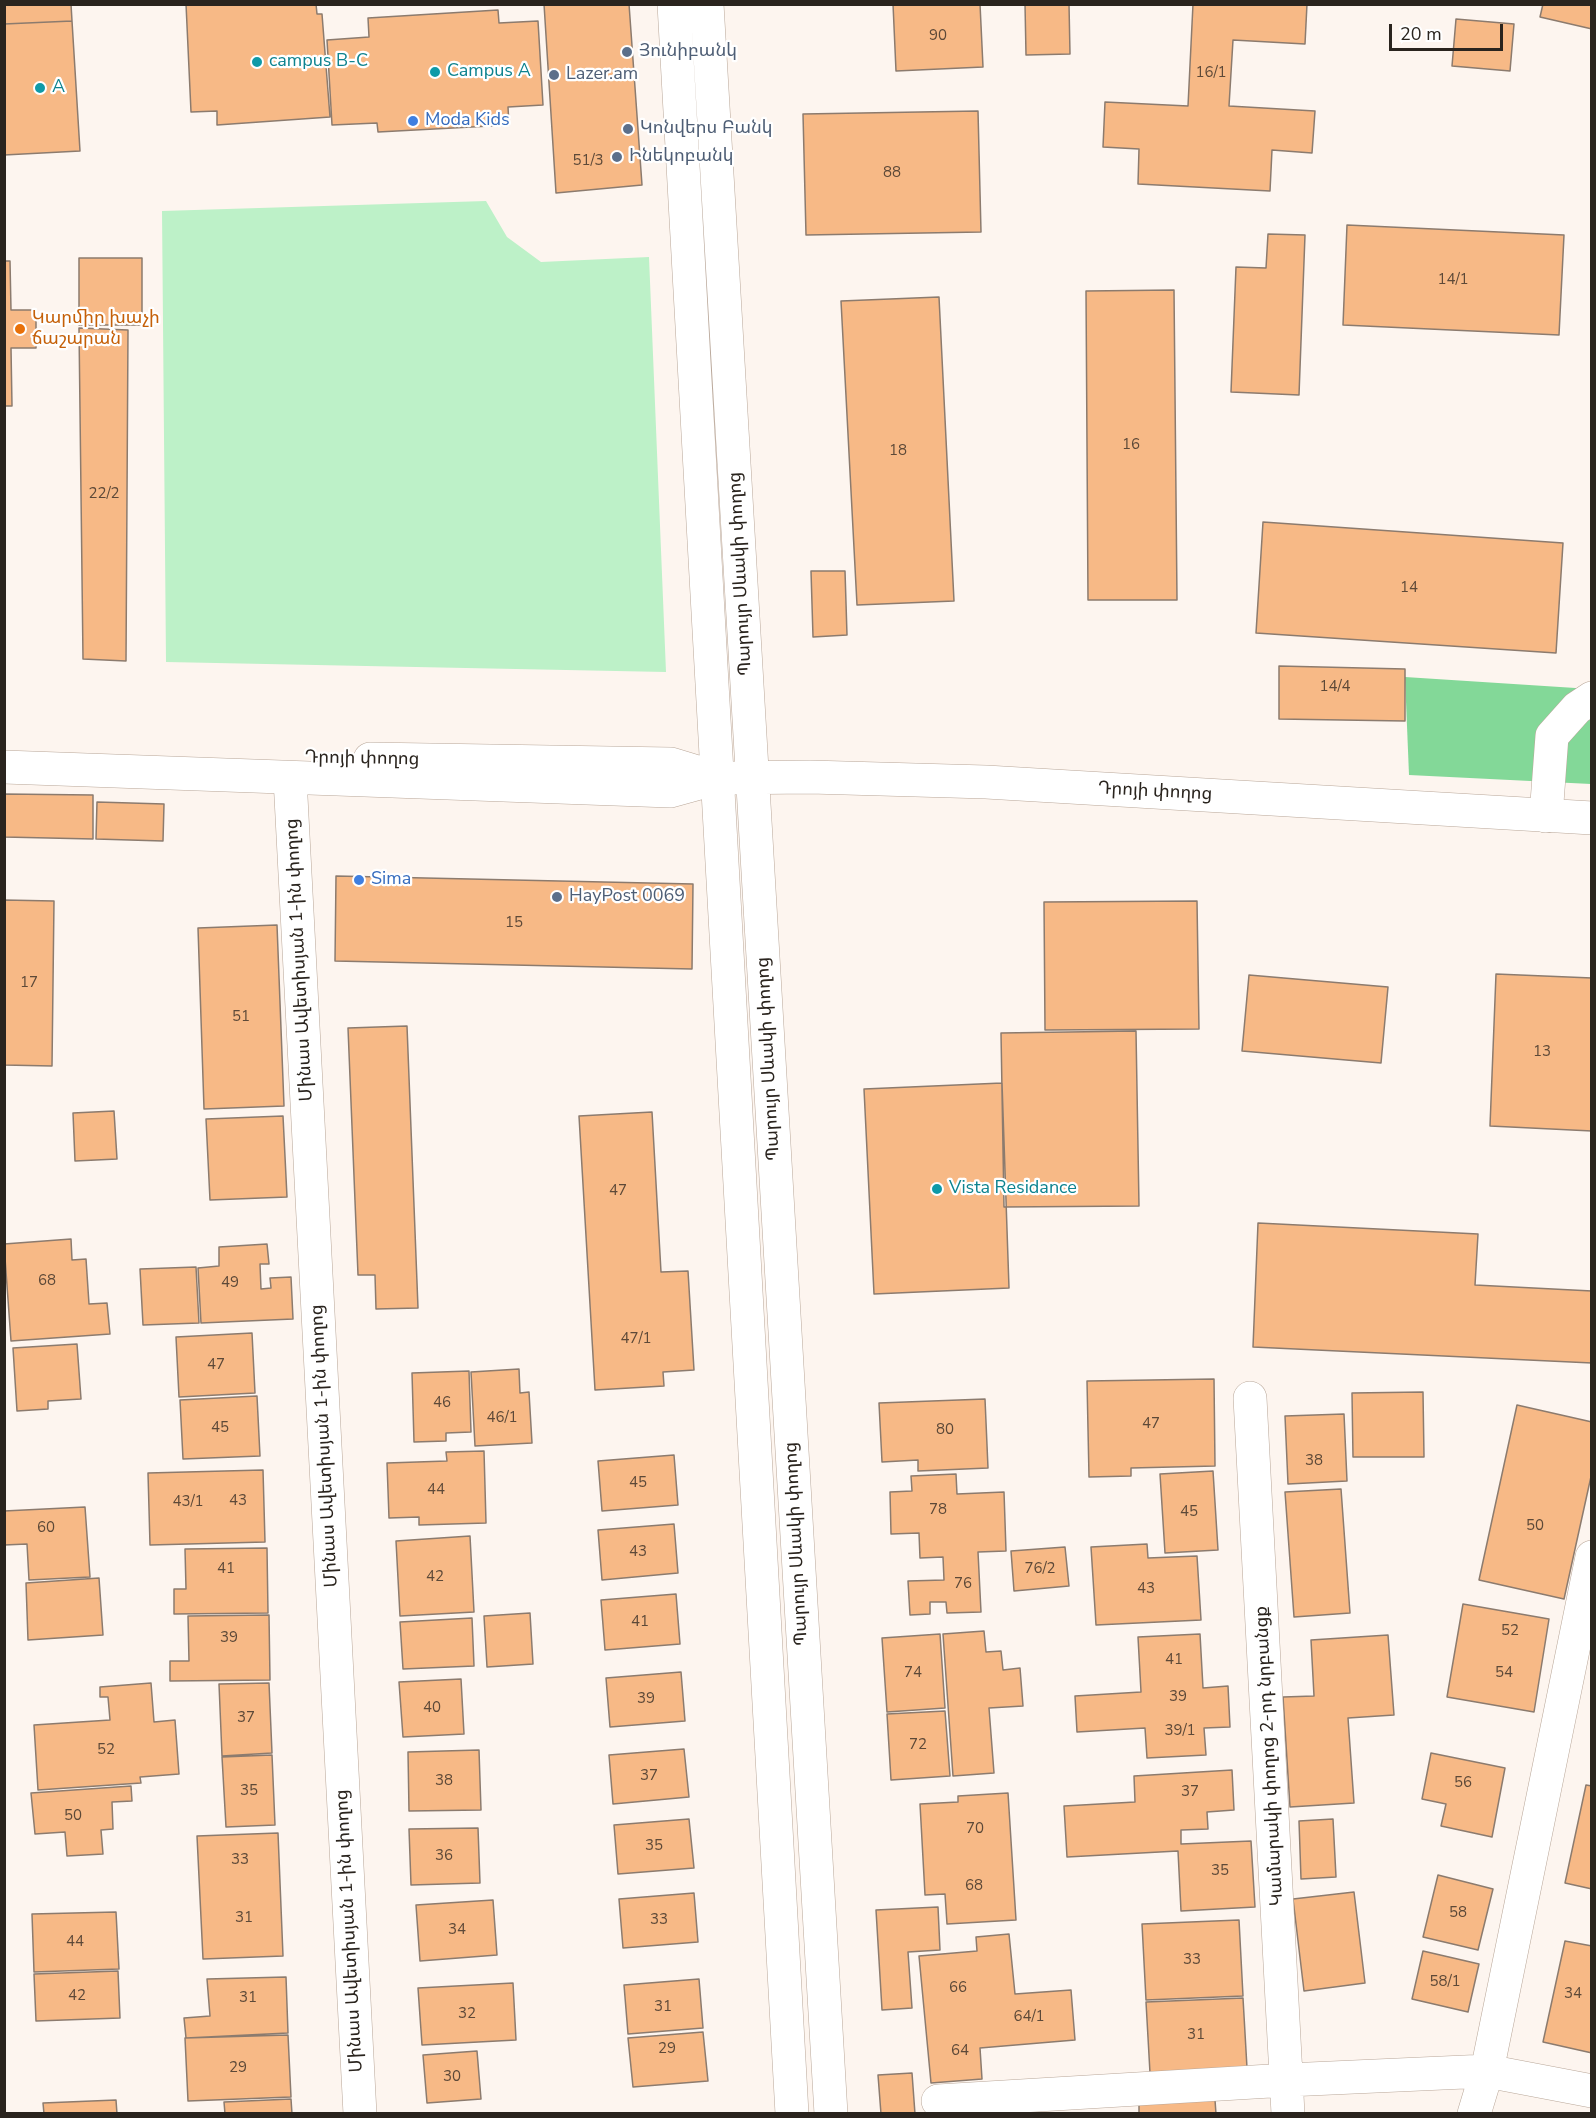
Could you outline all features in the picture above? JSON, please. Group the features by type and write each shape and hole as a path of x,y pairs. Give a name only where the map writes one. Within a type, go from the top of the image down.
{"street":[{"name":"Պարույր Սևակի փողոց","path":"674,4 792,2114"},
{"name":"Պարույր Սևակի փողոց","path":"707,4 831,2114"},
{"path":"1546,816 1552,736 1577,708 1592,698"},
{"name":"Դրոյի փողոց","path":"4,747 292,757 671,764 717,778"},
{"name":"Դրոյի փողոց","path":"4,767 670,790 717,778 810,777 986,782 1592,818"},
{"name":"Մինաս Ավետիսյան 1-ին փողոց","path":"290,778 360,2114"},
{"name":"Կամարակի փողոց 2-րդ նրբանցք","path":"1250,1398 1288,2114"},
{"path":"1474,2114 1488,2071 1592,1557"},
{"path":"938,2101 1287,2080 1488,2071 1592,2091"}],"green space":[{"path":"486,201 507,237 541,262 649,257 666,672 166,662 162,211"},
{"path":"1405,677 1591,689 1591,784 1409,775"}],"building":[{"path":"4,4 71,4 72,21 4,24"},
{"name":"campus B-C","path":"186,4 316,4 317,14 322,14 330,117 217,125 217,111 191,112"},
{"path":"544,4 629,4 642,185 556,193"},
{"path":"893,4 980,4 983,67 896,71"},
{"path":"1025,4 1069,4 1070,54 1026,55"},
{"path":"1193,4 1307,4 1305,44 1233,40 1229,106 1315,111 1312,153 1272,150 1270,191 1138,184 1139,149 1103,147 1105,102 1188,106"},
{"path":"1543,4 1592,4 1592,29 1540,17"},
{"name":"Campus A","path":"498,10 499,23 538,21 543,105 508,107 509,125 378,132 377,123 332,125 327,40 369,37 368,18"},
{"path":"1456,19 1514,24 1510,71 1452,66"},
{"name":"A","path":"72,21 80,151 4,155 4,24"},
{"path":"978,111 981,232 806,235 803,114"},
{"path":"1347,225 1564,235 1559,335 1343,325"},
{"path":"1268,234 1305,235 1299,395 1231,392 1236,267 1266,268"},
{"path":"79,258 142,258 142,325 79,325"},
{"name":"Կարմիր խաչի ճաշարան","path":"4,261 10,261 11,310 36,310 36,348 11,348 12,406 4,406"},
{"path":"1174,290 1177,600 1088,600 1086,291"},
{"path":"939,297 954,601 857,605 841,301"},
{"path":"79,328 128,330 126,661 83,659"},
{"path":"1263,522 1563,543 1556,653 1256,633"},
{"path":"811,571 845,571 847,635 813,637"},
{"path":"1279,666 1405,669 1405,721 1279,719"},
{"path":"4,794 93,795 93,839 4,837"},
{"path":"97,802 164,804 163,841 96,839"},
{"path":"336,876 693,884 692,969 335,961"},
{"path":"4,900 54,901 52,1066 4,1065"},
{"path":"1197,901 1199,1029 1045,1030 1044,902"},
{"path":"277,925 284,1106 204,1109 198,928"},
{"path":"1496,974 1592,978 1592,1131 1490,1126"},
{"path":"1249,975 1388,987 1381,1063 1242,1051"},
{"path":"407,1026 418,1308 376,1309 375,1275 358,1275 348,1028"},
{"name":"Vista Residance","path":"1136,1031 1139,1206 1004,1207 1001,1033"},
{"name":"Vista Residance","path":"1002,1083 1009,1288 874,1294 864,1089"},
{"path":"114,1111 117,1159 75,1161 73,1113"},
{"path":"652,1112 661,1272 688,1271 694,1370 663,1372 664,1386 595,1390 579,1116"},
{"path":"283,1116 287,1197 210,1200 206,1119"},
{"path":"1258,1223 1478,1234 1475,1285 1592,1291 1592,1363 1253,1347"},
{"path":"71,1239 72,1260 86,1259 89,1304 107,1303 110,1334 11,1341 4,1244"},
{"path":"267,1244 269,1264 260,1264 261,1289 271,1288 270,1278 291,1277 293,1319 201,1323 198,1268 219,1266 219,1247"},
{"path":"196,1267 199,1323 143,1325 140,1269"},
{"path":"252,1333 255,1393 179,1397 176,1337"},
{"path":"77,1344 81,1399 48,1401 48,1409 17,1411 13,1348"},
{"path":"519,1369 520,1393 529,1392 532,1443 475,1446 471,1372"},
{"path":"469,1371 471,1432 446,1433 446,1441 414,1442 412,1373"},
{"path":"1214,1379 1215,1466 1131,1468 1131,1476 1089,1477 1087,1381"},
{"path":"1423,1392 1424,1457 1353,1457 1352,1393"},
{"path":"257,1396 260,1456 183,1459 180,1400"},
{"path":"985,1399 988,1468 918,1471 918,1460 882,1462 879,1403"},
{"path":"1517,1405 1592,1422 1592,1472 1564,1599 1479,1580"},
{"path":"1344,1414 1347,1481 1288,1484 1285,1416"},
{"path":"484,1451 486,1523 419,1525 419,1517 389,1518 387,1463 447,1461 446,1452"},
{"path":"674,1455 678,1505 602,1511 598,1461"},
{"path":"263,1470 265,1542 150,1545 148,1473"},
{"path":"1213,1471 1218,1550 1165,1553 1160,1474"},
{"path":"956,1474 957,1494 1004,1492 1006,1551 978,1552 981,1612 947,1613 946,1602 930,1602 930,1614 910,1615 908,1581 944,1580 943,1557 920,1558 919,1533 891,1534 890,1492 912,1491 911,1476"},
{"path":"1341,1489 1350,1613 1294,1617 1285,1492"},
{"path":"85,1507 90,1577 29,1580 27,1544 4,1545 4,1511"},
{"path":"674,1524 678,1573 602,1580 598,1530"},
{"path":"470,1536 474,1612 400,1616 396,1541"},
{"path":"1147,1544 1148,1558 1197,1556 1201,1620 1096,1625 1091,1547"},
{"path":"1065,1547 1069,1586 1014,1591 1011,1551"},
{"path":"267,1548 268,1613 174,1614 174,1589 186,1589 185,1549"},
{"path":"99,1578 103,1635 28,1640 26,1583"},
{"path":"676,1594 680,1644 605,1650 601,1600"},
{"path":"1463,1604 1549,1619 1534,1712 1447,1697"},
{"path":"530,1613 533,1664 487,1667 484,1616"},
{"path":"269,1615 270,1680 170,1681 170,1661 189,1661 188,1616"},
{"path":"472,1618 474,1666 403,1669 400,1622"},
{"path":"984,1631 986,1652 1001,1651 1003,1670 1020,1668 1023,1706 989,1708 994,1773 953,1776 943,1634"},
{"path":"940,1634 945,1708 887,1712 882,1638"},
{"path":"1200,1634 1203,1688 1228,1686 1230,1727 1204,1728 1206,1755 1147,1758 1145,1728 1077,1732 1075,1696 1141,1692 1138,1637"},
{"path":"1388,1635 1394,1715 1348,1718 1354,1803 1290,1807 1283,1697 1314,1696 1311,1640"},
{"path":"681,1672 685,1721 610,1727 606,1678"},
{"path":"461,1679 464,1734 403,1737 399,1682"},
{"path":"151,1683 154,1722 175,1720 179,1774 140,1777 141,1783 38,1790 34,1725 110,1720 108,1697 100,1697 100,1687"},
{"path":"269,1683 272,1753 222,1756 219,1684"},
{"path":"945,1711 950,1776 891,1780 887,1714"},
{"path":"684,1749 689,1797 613,1804 609,1755"},
{"path":"479,1750 481,1810 409,1811 408,1752"},
{"path":"1431,1753 1505,1768 1492,1837 1441,1826 1446,1804 1422,1799"},
{"path":"272,1755 275,1825 226,1827 222,1757"},
{"path":"1232,1770 1234,1810 1207,1812 1208,1829 1181,1830 1181,1844 1251,1841 1255,1907 1181,1911 1178,1851 1067,1857 1064,1806 1135,1802 1134,1776"},
{"path":"1586,1785 1592,1786 1592,1889 1565,1883"},
{"path":"131,1786 132,1801 112,1802 113,1829 101,1830 103,1854 67,1856 65,1832 35,1834 31,1793"},
{"path":"1008,1793 1016,1920 947,1924 945,1894 925,1895 920,1804 958,1802 958,1796"},
{"path":"689,1819 694,1868 618,1874 614,1825"},
{"path":"1333,1819 1336,1877 1301,1879 1299,1821"},
{"path":"478,1828 480,1883 411,1885 409,1829"},
{"path":"278,1833 283,1956 203,1959 197,1836"},
{"path":"1438,1875 1493,1889 1478,1950 1423,1937"},
{"path":"1354,1892 1365,1983 1304,1991 1293,1899"},
{"path":"694,1893 698,1942 623,1948 619,1899"},
{"path":"493,1900 497,1955 420,1961 416,1905"},
{"path":"938,1907 940,1950 908,1952 912,2008 882,2010 876,1910"},
{"path":"116,1912 119,1969 34,1972 32,1914"},
{"path":"1239,1920 1243,1996 1146,2000 1142,1924"},
{"path":"1009,1934 1015,1994 1071,1990 1075,2040 980,2048 982,2079 931,2083 919,1956 977,1951 976,1937"},
{"path":"1565,1941 1592,1946 1592,2053 1543,2042"},
{"path":"1423,1951 1479,1964 1468,2012 1412,1999"},
{"path":"118,1971 120,2018 36,2021 34,1974"},
{"path":"286,1977 288,2033 186,2038 184,2018 210,2016 207,1979"},
{"path":"699,1979 703,2028 628,2034 624,1985"},
{"path":"513,1983 516,2040 422,2045 418,1988"},
{"path":"1243,1998 1247,2068 1150,2073 1146,2002"},
{"path":"703,2032 708,2081 633,2087 628,2038"},
{"path":"288,2035 291,2097 188,2101 185,2038"},
{"path":"477,2051 481,2099 427,2103 423,2055"},
{"path":"912,2073 915,2114 881,2114 878,2075"},
{"path":"291,2099 292,2114 225,2114 224,2102"},
{"path":"116,2100 117,2114 44,2114 43,2103"},
{"path":"1215,2100 1216,2114 1139,2114 1139,2104"}],"place":[{"name":"Յունիբանկ","path":"627,52"},
{"name":"campus B-C","path":"257,62"},
{"name":"Campus A","path":"435,72"},
{"name":"Lazer.am","path":"554,75"},
{"name":"A","path":"40,88"},
{"name":"Moda Kids","path":"413,121"},
{"name":"Կոնվերս Բանկ","path":"628,129"},
{"name":"Ինեկոբանկ","path":"617,157"},
{"name":"Կարմիր խաչի ճաշարան","path":"20,329"},
{"name":"Sima","path":"359,880"},
{"name":"HayPost 0069","path":"557,897"},
{"name":"Vista Residance","path":"937,1189"}]}
